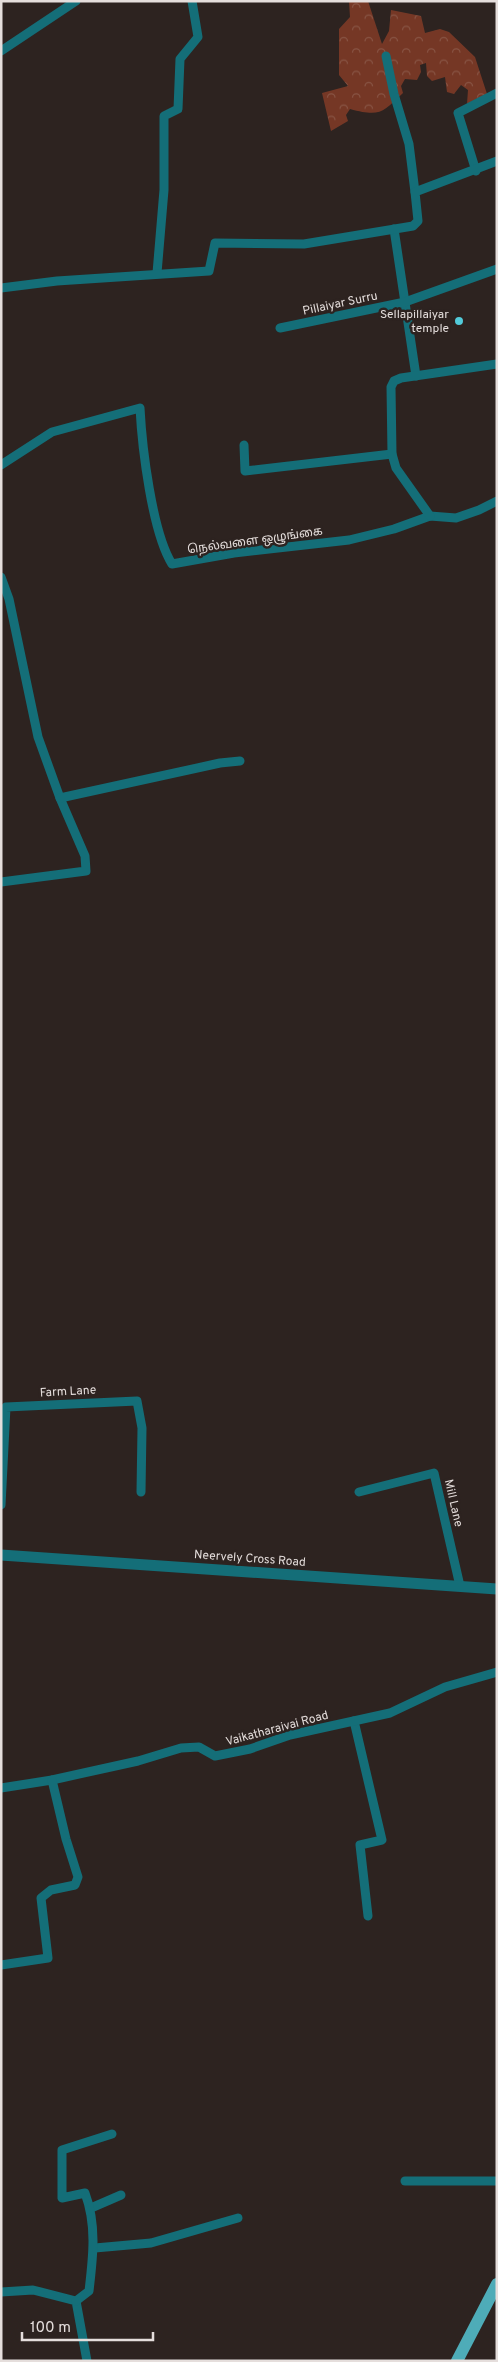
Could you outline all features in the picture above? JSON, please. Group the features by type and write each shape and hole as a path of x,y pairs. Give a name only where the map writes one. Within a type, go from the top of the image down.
{"main road":[{"path":"457,2361 497,2284"}],"street":[{"path":"1,51 76,1"},
{"path":"157,273 164,190 164,116 178,109 180,59 198,37 192,1"},
{"path":"1,288 57,280 209,271 216,243 304,244 412,226 418,220 410,144 394,94 386,56"},
{"path":"476,171 458,113 497,93"},
{"path":"415,192 476,171 497,161"},
{"path":"394,229 416,376"},
{"name":"Pillaiyar Surru","path":"280,328 405,302 497,269"},
{"path":"430,516 403,480 392,454 391,387 394,381 401,378 497,364"},
{"name":"நெல்வளை ஒழுங்கை","path":"1,466 52,432 140,408 142,443 154,505 164,552 172,564 234,553 349,540 394,529 430,516 456,518 497,501"},
{"path":"244,445 245,471 392,454"},
{"path":"1,577 9,599 38,737 60,798 85,856 86,871 1,882"},
{"path":"60,798 240,761"},
{"name":"Farm Lane","path":"1,1505 6,1407 137,1401 142,1428 141,1492"},
{"name":"Mill Lane","path":"359,1492 434,1473 460,1586"},
{"name":"Neervely Cross Road","path":"1,1555 497,1589"},
{"name":"Vaikatharaivai Road","path":"1,1787 52,1780 138,1761 182,1748 199,1747 215,1756 250,1749 290,1735 390,1713 445,1687 497,1672"},
{"path":"354,1721 382,1840 360,1845 368,1916"},
{"path":"1,1966 48,1958 41,1898 51,1890 75,1885 78,1877 66,1839 52,1780"},
{"path":"76,2301 89,2291 95,2248 90,2208 85,2193 62,2198 62,2150 112,2134"},
{"path":"405,2181 497,2181"},
{"path":"90,2208 121,2196"},
{"path":"95,2248 151,2243 238,2218"},
{"path":"1,2292 33,2290 76,2301"},
{"path":"76,2301 87,2361"}],"green space":[{"path":"349,1 368,1 382,44 389,31 391,10 421,16 425,33 440,29 449,32 475,57 487,94 467,104 468,90 461,85 454,94 447,92 445,77 432,81 427,76 426,63 420,65 421,72 417,80 405,79 401,86 403,93 385,109 380,112 368,113 350,109 346,115 348,121 331,131 322,93 348,86 339,75 339,29 350,17"}],"place":[{"name":"Sellapillaiyar temple","path":"459,321"}]}
